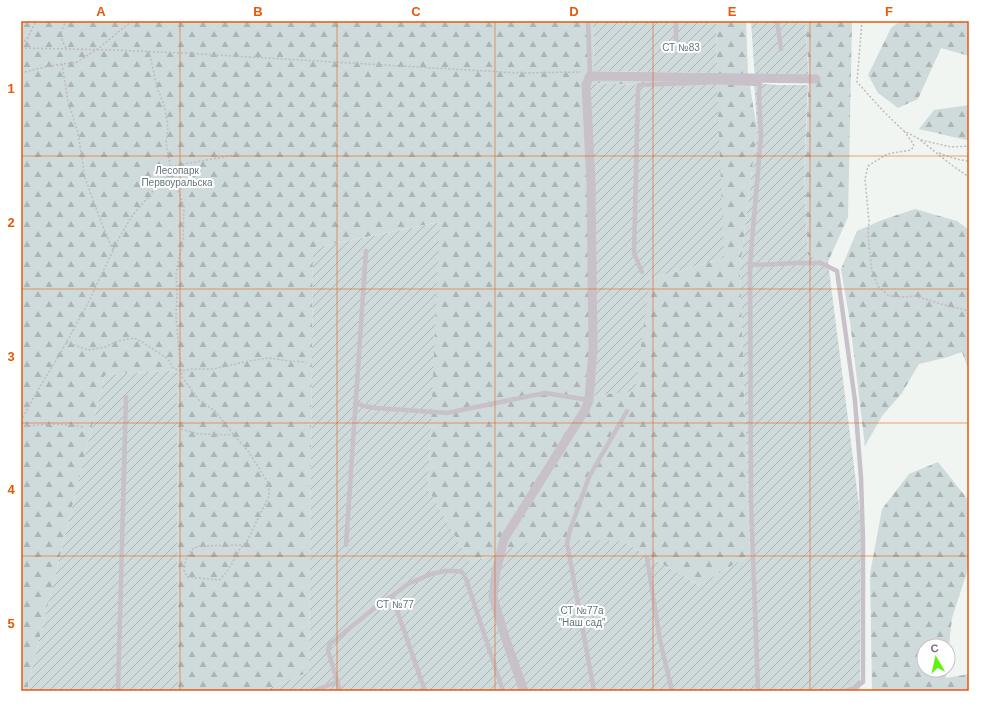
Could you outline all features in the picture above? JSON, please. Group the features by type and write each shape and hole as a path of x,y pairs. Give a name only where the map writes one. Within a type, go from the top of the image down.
{"street":[{"path":"524,691 493,597 496,572 504,539 585,410 589,400 593,350 591,183 586,85 590,76 816,79"}],"lane":[{"path":"588,21 590,76"},
{"path":"676,21 676,42"},
{"path":"777,21 781,49"},
{"path":"642,272 634,253 639,85 715,82 760,84 761,136 750,264 751,502 758,691"},
{"path":"346,545 366,251"},
{"path":"750,264 758,265 797,262 821,263 837,271 855,401 861,478 863,539 863,682 855,688 846,691"},
{"path":"355,404 376,408 447,413 546,393 589,400"},
{"path":"118,691 126,397"},
{"path":"594,691 567,543 570,530 589,477 627,411"},
{"path":"647,558 660,640 672,691"},
{"path":"340,691 328,650 330,644 382,602 408,584 431,574 445,571 459,571 462,572 466,579 503,691"},
{"path":"392,596 425,691"},
{"path":"313,691 337,682"}],"path":[{"path":"21,44 26,39 36,21"},
{"path":"66,48 63,44 61,34 67,21"},
{"path":"21,73 77,62 98,49 133,21"},
{"path":"862,21 858,82 904,132 914,146 911,150 887,154 868,166 865,179 872,271 878,286 889,296 916,296 951,307 966,310 969,309"},
{"path":"21,48 149,51 518,73 581,72"},
{"path":"149,51 157,87 165,108 168,128 166,143 170,167 184,207 182,239 176,274 176,317 182,377 199,400 215,411 248,451 269,484 269,496 247,542 239,551 226,574 219,580 187,576 184,570 186,559 191,550 199,546 244,545"},
{"path":"62,64 68,102 78,132 85,178 113,251"},
{"path":"904,132 919,139 951,147 969,146"},
{"path":"919,139 969,177"},
{"path":"935,151 947,157 969,161"},
{"path":"21,421 88,303 119,238 132,216 150,195 170,167 240,154"},
{"path":"66,342 88,350 105,347 118,341 134,338 168,359 173,368 181,371 213,368 269,358 306,362"},
{"path":"21,427 47,424 69,424 84,427"},
{"path":"181,429 198,434 234,435"},
{"path":"967,691 969,683"}],"green space":[{"name":"Лесопарк Первоуральска","path":"21,21 593,21 594,71 717,73 716,21 746,21 748,74 757,129 740,269 750,555 699,585 622,541 504,551 470,562 428,489 439,222 313,248 309,672 262,691 178,691 177,370 105,375 28,685 28,691 21,691","holes":["590,83 639,85 724,258 650,279"]},
{"name":"СТ №83","path":"593,21 716,21 717,73 594,71"},
{"path":"751,21 805,21 809,81 755,80"},
{"path":"805,21 852,21 848,217 828,262 808,255 804,173 809,75"},
{"path":"900,21 969,21 969,56 941,48 918,99 898,108 878,93 868,75 891,28"},
{"path":"590,83 639,85 717,84 724,258 650,279 635,391 589,396"},
{"name":"СТ №77а \"Наш сад\"","path":"754,83 808,85 804,173 808,255 828,262 861,521 860,689 854,691 526,691 497,596 503,551 539,539 622,541 699,585 750,555 740,269 757,129"},
{"path":"969,105 969,139 966,140 919,129 934,110"},
{"path":"915,209 957,221 969,230 969,371 962,352 919,364 902,393 882,416 865,446 850,322 841,269 857,231 882,220"},
{"name":"СТ №77","path":"440,222 428,489 470,562 496,554 491,596 521,691 262,691 309,672 313,248"},
{"path":"177,370 178,691 28,691 28,685 105,375"},
{"path":"938,462 969,501 969,566 952,618 950,638 916,638 916,678 956,678 956,676 969,674 969,691 872,691 870,574 882,509 909,474"}]}
